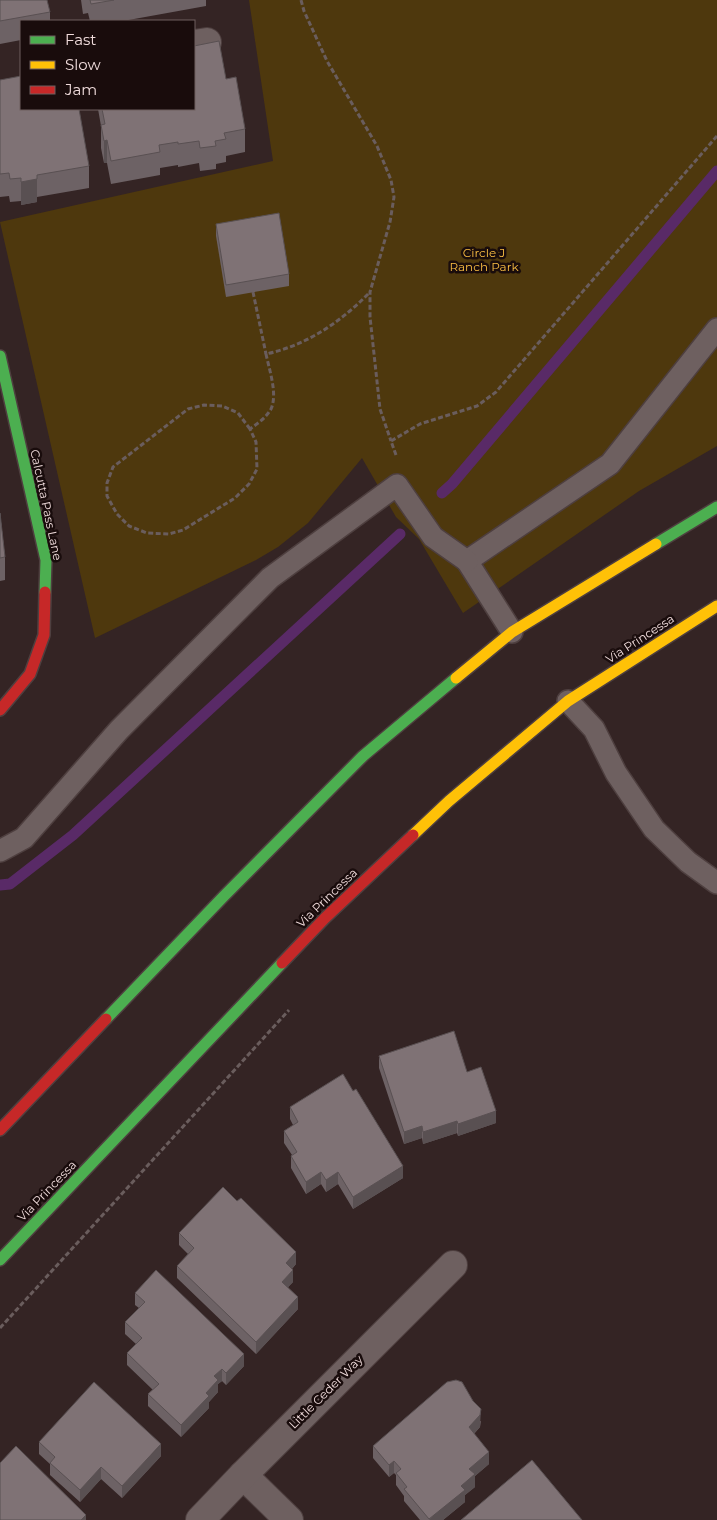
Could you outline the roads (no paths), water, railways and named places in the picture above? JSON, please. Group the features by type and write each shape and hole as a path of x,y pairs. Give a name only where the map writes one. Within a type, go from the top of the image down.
{"street":[{"name":"Calcutta Pass Lane","path":"0,356 46,560 44,635 30,674 0,710"},
{"path":"0,1130 224,896 363,756 512,632 717,507"},
{"name":"Via Princessa","path":"0,1260 325,918 448,801 568,701 717,606"},
{"name":"Little Ceder Way","path":"200,1520 453,1265"},
{"path":"243,1475 289,1520"}],"lane":[{"path":"466,561 610,464 717,330"},
{"path":"0,852 24,838 119,730 270,578 397,485 433,537 466,561 512,632"},
{"path":"568,701 594,730 616,773 654,829 688,862 717,883"}],"waterway":[{"path":"442,493 452,484 717,171"},
{"path":"0,885 10,884 73,835 400,534"}],"park label":[{"name":"Circle J Ranch Park","path":"484,260"}]}
